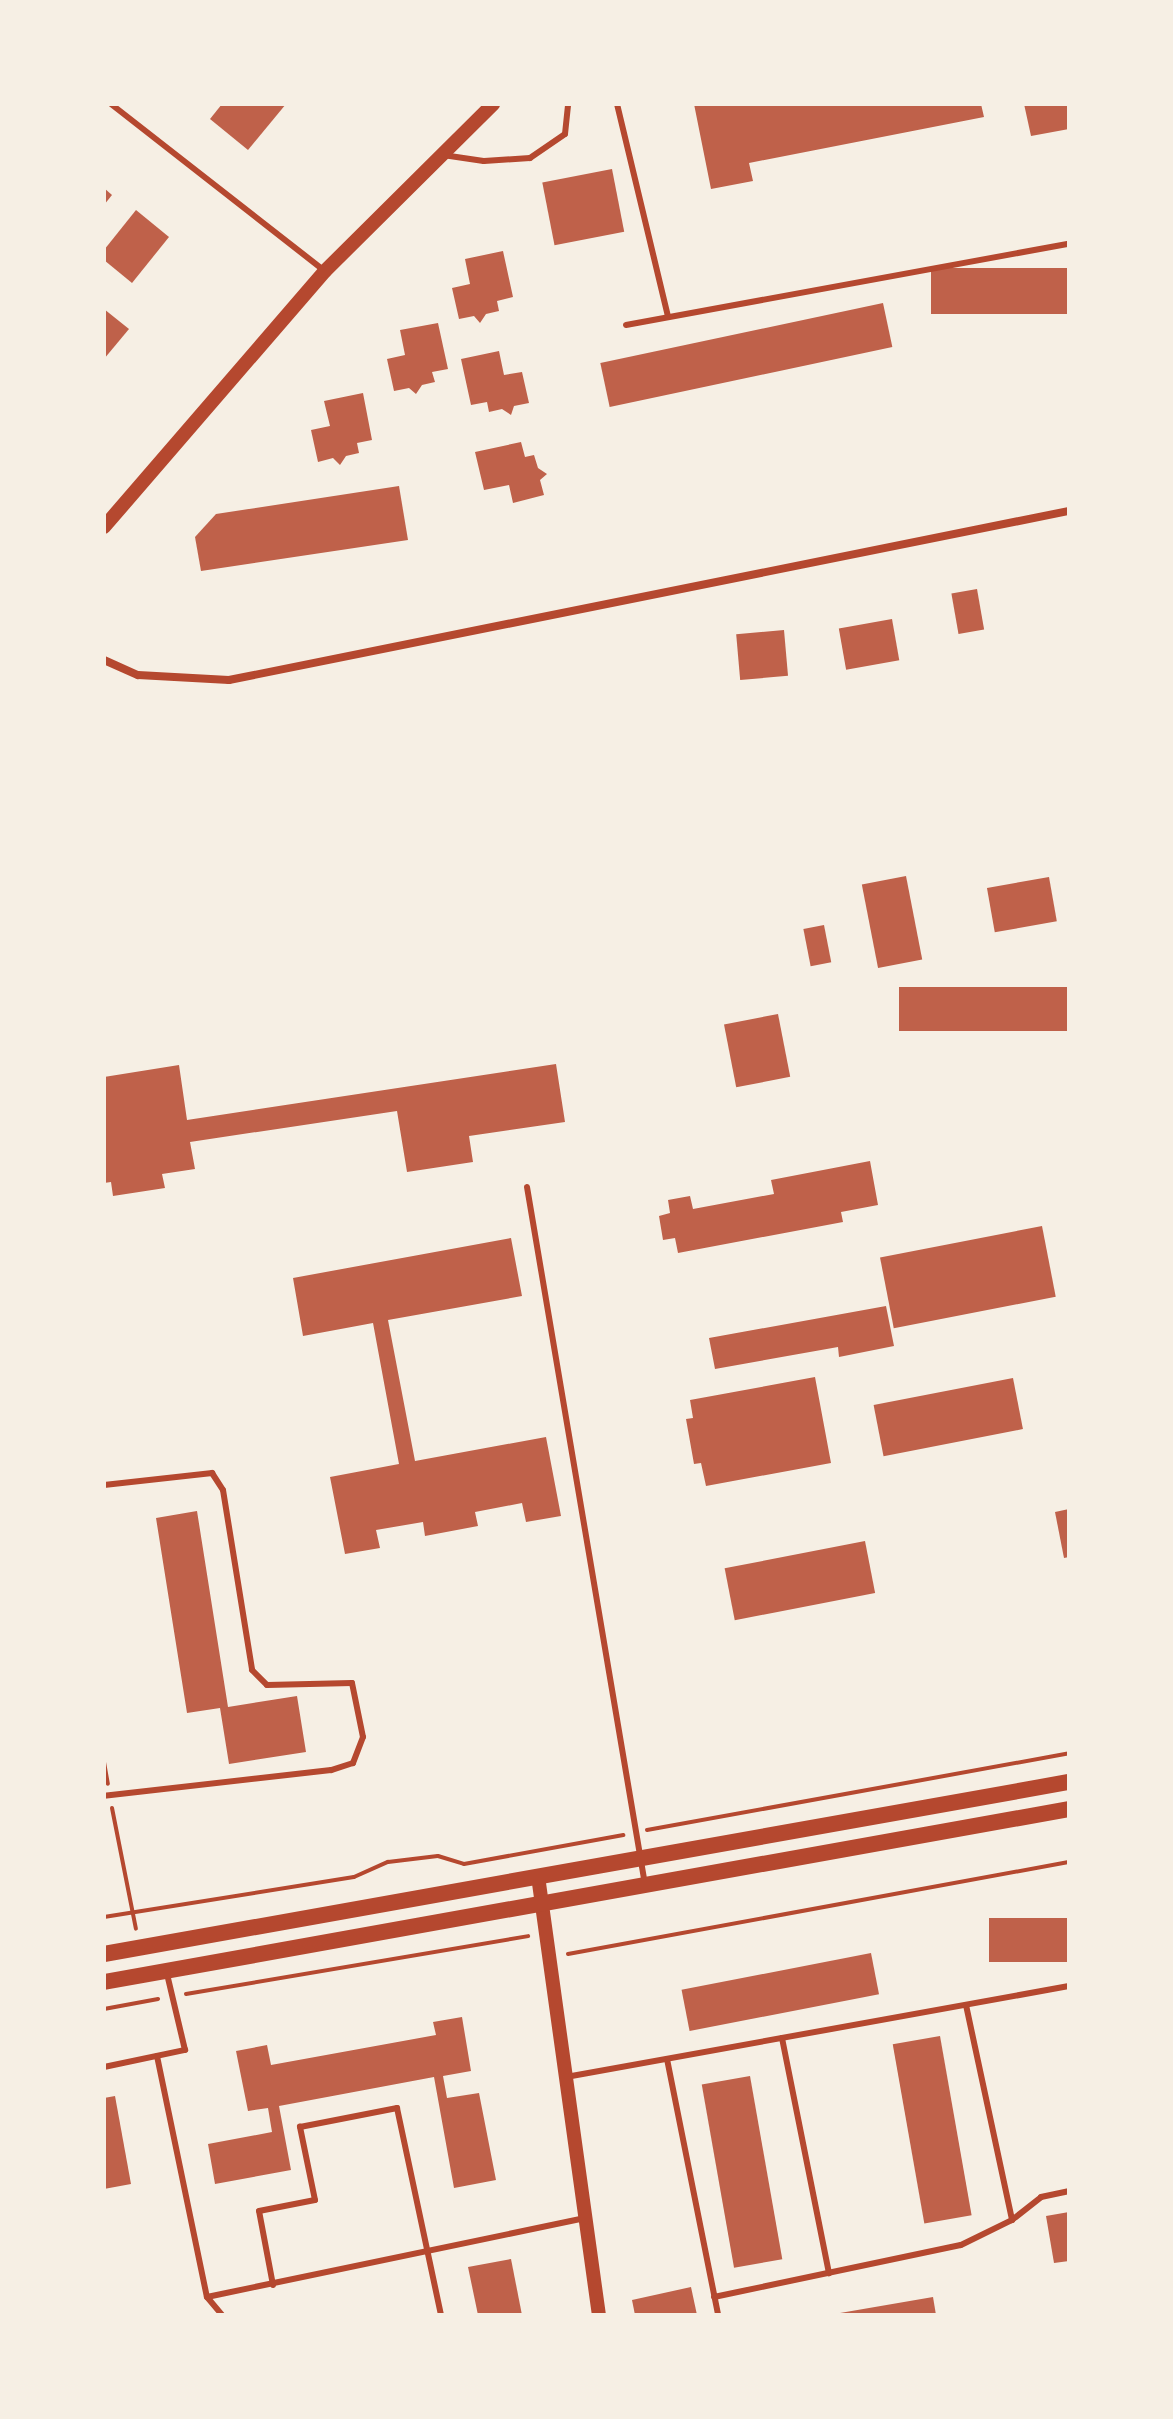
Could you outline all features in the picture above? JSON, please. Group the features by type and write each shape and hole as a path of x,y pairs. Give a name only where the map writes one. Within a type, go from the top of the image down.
{"main road":[{"path":"104,1954 1069,1782"},
{"path":"104,1982 1069,1809"}],"street":[{"path":"104,527 325,271 493,104"},
{"path":"104,660 138,675 229,680 1069,511"},
{"path":"538,1876 599,2315"}],"lane":[{"path":"111,104 325,271"},
{"path":"440,155 484,161 530,158 565,134 568,104"},
{"path":"617,104 668,317"},
{"path":"626,325 1069,244"},
{"path":"527,1187 645,1885"},
{"path":"104,1485 212,1473 223,1490 252,1670 267,1685 352,1683 363,1737 353,1763 331,1770 107,1796"},
{"path":"104,2067 185,2050 167,1970"},
{"path":"566,2077 1069,1986"},
{"path":"966,2005 1012,2220"},
{"path":"782,2038 829,2273"},
{"path":"157,2056 207,2297 222,2315"},
{"path":"667,2059 718,2315"},
{"path":"273,2285 259,2211 315,2200 300,2127 397,2108 441,2315"},
{"path":"714,2297 961,2245 1012,2220 1041,2197 1069,2191"},
{"path":"207,2297 584,2218"}],"path":[{"path":"104,1917 354,1877 388,1862 438,1856 464,1864 1069,1753"},
{"path":"104,1762 107,1796 132,1913"},
{"path":"550,1958 1069,1862"},
{"path":"104,2009 546,1932"}],"building":[{"path":"222,104 286,104 248,150 210,119"},
{"path":"694,104 981,104 984,117 749,163 753,181 711,189"},
{"path":"1024,104 1069,104 1069,129 1031,136"},
{"path":"612,169 624,232 555,245 542,183"},
{"path":"104,188 112,195 104,205"},
{"path":"136,210 169,237 132,283 104,260 104,250"},
{"path":"503,251 513,297 497,301 499,311 486,314 480,323 474,316 459,319 452,288 470,284 465,259"},
{"path":"931,268 1069,268 1069,314 931,314"},
{"path":"883,303 892,347 610,407 600,363"},
{"path":"104,309 129,329 104,359"},
{"path":"438,323 448,369 432,372 435,382 422,385 416,394 409,388 394,391 387,359 405,355 400,330"},
{"path":"499,351 504,375 522,372 529,403 514,406 511,415 502,409 489,412 487,402 471,405 461,359"},
{"path":"363,393 372,440 357,443 359,453 346,456 340,465 333,458 318,462 311,430 330,426 324,401"},
{"path":"521,442 525,457 534,455 538,468 547,474 540,480 544,495 513,503 509,485 484,490 475,452"},
{"path":"399,486 408,540 201,571 195,537 216,514"},
{"path":"977,589 984,629 959,634 951,594"},
{"path":"892,619 899,660 846,670 839,628"},
{"path":"784,630 788,676 740,680 736,634"},
{"path":"906,876 922,959 878,968 862,885"},
{"path":"1049,877 1057,921 995,932 987,888"},
{"path":"824,925 831,962 811,966 803,929"},
{"path":"899,987 1069,987 1069,1031 899,1031"},
{"path":"778,1014 790,1077 736,1087 724,1024"},
{"path":"556,1064 565,1122 469,1136 473,1162 407,1172 397,1111 190,1142 195,1169 162,1174 165,1188 113,1196 111,1182 104,1183 104,1077 179,1065 187,1120"},
{"path":"870,1161 878,1205 841,1212 843,1222 678,1253 675,1238 663,1240 659,1216 670,1213 668,1200 690,1196 693,1209 774,1194 771,1180"},
{"path":"1042,1226 1056,1297 894,1328 880,1257"},
{"path":"511,1238 522,1296 388,1320 415,1461 546,1437 561,1516 526,1522 522,1503 475,1512 478,1526 425,1536 423,1522 376,1530 380,1548 345,1554 330,1477 399,1464 373,1323 303,1336 293,1278"},
{"path":"886,1306 894,1346 839,1357 838,1347 715,1369 709,1338"},
{"path":"815,1377 831,1463 706,1486 701,1463 694,1464 686,1419 693,1418 690,1400"},
{"path":"1013,1378 1023,1429 884,1456 874,1405"},
{"path":"1069,1509 1069,1557 1064,1558 1055,1512"},
{"path":"197,1511 228,1707 297,1696 306,1752 229,1764 220,1708 187,1713 156,1518"},
{"path":"865,1541 875,1593 735,1620 725,1568"},
{"path":"989,1918 1069,1918 1069,1962 989,1962"},
{"path":"871,1953 879,1994 690,2031 682,1990"},
{"path":"462,2017 471,2071 443,2076 447,2098 479,2093 496,2180 454,2188 434,2077 279,2106 291,2170 215,2184 208,2144 272,2132 268,2108 248,2111 236,2051 267,2045 271,2065 436,2035 433,2022"},
{"path":"940,2036 972,2215 924,2224 893,2044"},
{"path":"750,2076 782,2259 734,2268 702,2085"},
{"path":"115,2096 131,2184 104,2189 104,2098"},
{"path":"1069,2212 1069,2261 1054,2263 1046,2216"},
{"path":"511,2259 522,2315 478,2315 468,2267"},
{"path":"691,2287 697,2315 635,2315 632,2300"},
{"path":"933,2297 936,2315 840,2315 840,2313"}]}
